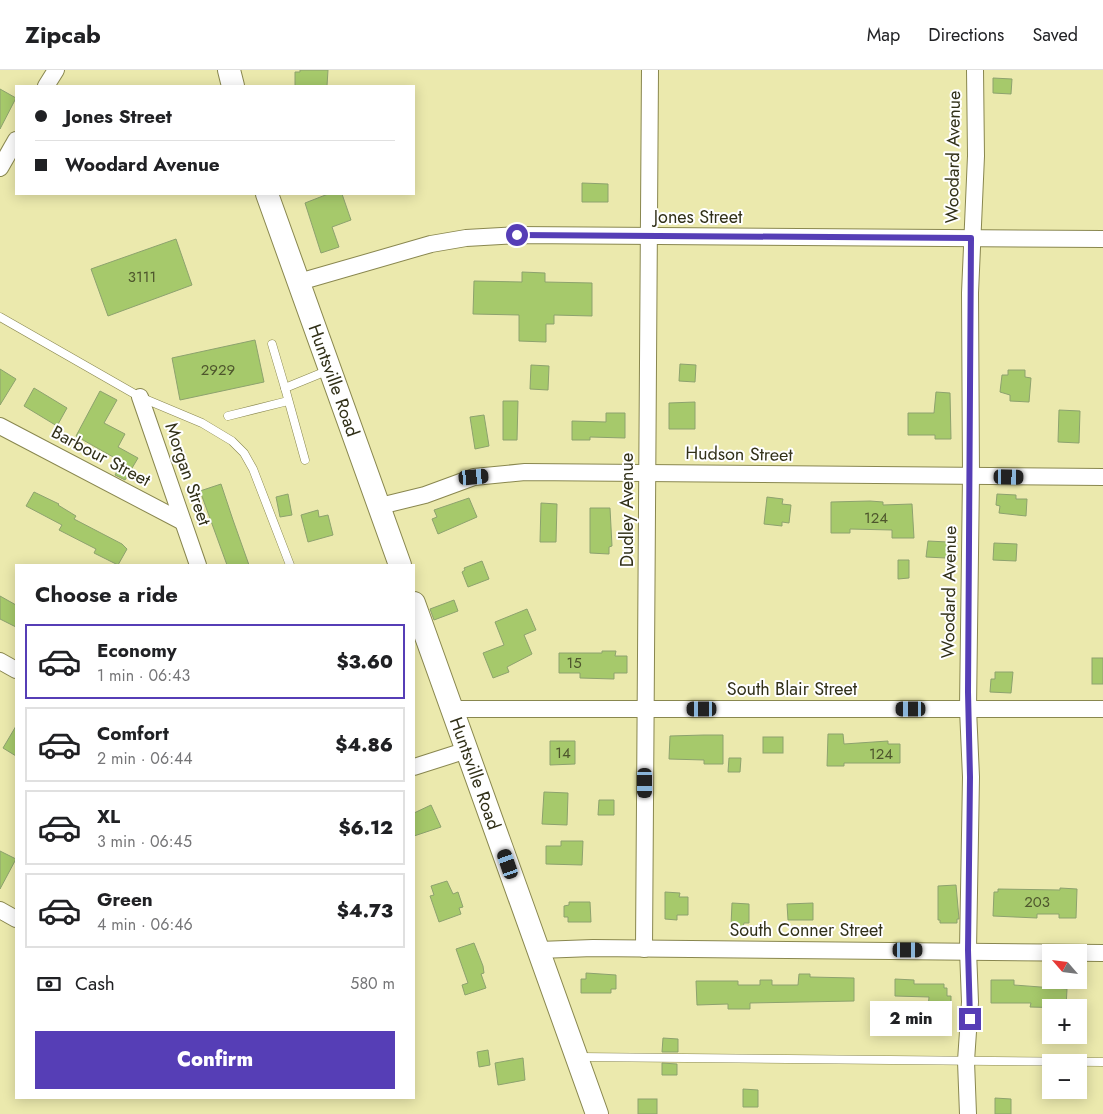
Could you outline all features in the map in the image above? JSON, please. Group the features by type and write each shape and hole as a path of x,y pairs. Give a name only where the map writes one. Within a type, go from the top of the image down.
{"main road":[{"path":"230,70 233,85"},
{"name":"Huntsville Road","path":"267,195 400,564"},
{"name":"Huntsville Road","path":"415,606 597,1114"}],"street":[{"path":"47,85 56,70"},
{"name":"Dudley Avenue","path":"644,950 650,70"},
{"name":"Woodard Avenue","path":"968,1114 966,1061 970,1019 968,950 970,777 968,709 971,476 971,238 976,156 975,70"},
{"path":"0,168 15,142"},
{"name":"Jones Street","path":"300,282 432,244 466,238 517,235 1103,239"},
{"name":"Morgan Street","path":"140,397 198,564"},
{"name":"Barbour Street","path":"0,426 183,522"},
{"name":"Hudson Street","path":"380,506 425,495 474,477 525,472 1103,478"},
{"path":"0,661 15,669"},
{"name":"South Blair Street","path":"452,709 1103,710"},
{"path":"415,767 467,750"},
{"path":"0,910 15,918"},
{"name":"South Conner Street","path":"539,950 594,948 644,950 1103,952"}],"lane":[{"path":"0,317 140,397 218,431 232,440 244,453 253,469 290,564"},
{"path":"272,344 305,460"},
{"path":"285,388 331,369"},
{"path":"228,416 288,401"},
{"path":"577,1057 1103,1062"}],"building":[{"path":"300,70 328,70 327,85 295,85 295,72 300,72"},
{"path":"993,78 1012,79 1011,94 993,93"},
{"path":"0,89 15,97 15,100 0,129"},
{"path":"582,183 608,184 608,202 582,202"},
{"path":"325,195 342,195 351,220 332,227 339,247 321,253 305,203"},
{"path":"176,239 192,285 108,316 91,269"},
{"path":"522,272 545,273 545,282 592,283 592,316 554,315 554,324 546,324 546,342 519,341 519,315 473,314 474,281 522,282"},
{"path":"255,340 264,382 180,400 172,358"},
{"path":"680,364 696,365 695,382 679,381"},
{"path":"531,365 549,366 548,390 530,389"},
{"path":"0,369 16,379 0,405"},
{"path":"1008,370 1025,370 1025,377 1031,378 1029,402 1010,401 1010,395 1000,392 1002,375 1008,375"},
{"path":"34,388 67,408 57,426 24,406"},
{"path":"100,391 117,400 104,423 125,434 118,447 138,458 125,480 115,475 122,462 76,436"},
{"path":"936,392 950,393 951,439 935,439 935,435 908,435 908,413 934,413"},
{"path":"503,401 518,401 517,440 503,440"},
{"path":"695,402 695,429 669,429 669,403"},
{"path":"1059,410 1080,411 1079,443 1058,442"},
{"path":"606,413 625,413 625,438 590,437 590,440 572,440 572,421 606,422"},
{"path":"484,415 489,446 475,449 470,417"},
{"path":"221,484 249,564 227,564 200,491"},
{"path":"34,492 59,504 76,516 74,519 122,544 127,549 119,564 116,564 94,553 96,549 59,530 62,525 26,506"},
{"path":"288,494 292,515 280,517 276,497"},
{"path":"997,494 1016,495 1016,499 1027,499 1026,516 999,513 1000,506 996,505"},
{"path":"767,497 783,499 782,504 791,505 789,523 782,522 782,526 764,524"},
{"path":"469,498 477,517 438,534 432,519 437,517 434,510"},
{"path":"831,502 883,502 883,505 912,504 914,538 892,538 892,530 850,529 850,533 831,533"},
{"path":"541,503 557,504 556,542 540,542"},
{"path":"590,508 610,508 612,546 609,547 609,554 590,553"},
{"path":"318,510 319,517 328,515 333,535 308,542 301,515"},
{"path":"928,541 948,542 947,545 952,545 951,556 946,558 926,557"},
{"path":"994,543 1017,544 1016,561 993,560"},
{"path":"898,560 909,560 909,578 898,579"},
{"path":"482,561 489,579 468,587 462,572 465,570 464,568"},
{"path":"0,596 15,604 15,626 0,619"},
{"path":"454,600 458,611 434,620 430,609"},
{"path":"527,609 536,630 524,635 532,654 507,667 509,672 493,678 483,653 504,645 495,622"},
{"path":"602,651 616,651 615,656 627,656 627,673 614,673 614,679 580,678 580,673 559,673 559,653 602,653"},
{"path":"1092,658 1103,658 1103,684 1092,684"},
{"path":"995,672 1013,672 1011,693 990,692 991,679 995,679"},
{"path":"15,728 15,755 3,748"},
{"path":"828,734 843,734 844,744 888,741 888,744 900,744 900,763 844,763 844,766 827,766"},
{"path":"723,735 723,764 704,764 704,760 669,759 670,736"},
{"path":"763,737 783,737 783,753 763,753"},
{"path":"550,741 575,741 575,764 550,765"},
{"path":"729,758 741,758 740,772 728,772"},
{"path":"544,792 568,793 567,825 542,824"},
{"path":"599,800 614,800 614,815 598,815"},
{"path":"431,805 441,827 415,836 415,813"},
{"path":"561,841 583,841 582,865 546,864 546,846 561,846"},
{"path":"0,851 15,858 15,861 0,889"},
{"path":"447,881 453,894 458,892 463,907 459,908 461,914 439,922 430,896 434,895 431,886"},
{"path":"956,885 959,919 957,919 957,923 940,923 940,920 938,920 938,886"},
{"path":"1060,888 1077,889 1076,918 1059,918 1059,914 1037,914 1037,918 993,916 994,892 998,892 998,889 1060,890"},
{"path":"665,892 680,893 679,897 688,897 688,915 677,915 677,920 665,919"},
{"path":"569,902 590,902 591,922 568,922 568,917 564,917 564,906 569,905"},
{"path":"732,903 749,904 749,923 744,923 743,927 731,926"},
{"path":"813,903 813,920 788,920 787,904"},
{"path":"474,943 483,966 484,973 481,974 486,988 465,995 462,985 468,983 456,949"},
{"path":"586,973 616,975 616,989 611,989 611,993 581,993 581,979 586,979"},
{"path":"799,974 810,974 810,977 854,978 854,1001 750,1003 750,1009 728,1009 728,1004 697,1005 696,981 738,981 738,985 760,985 760,980 772,980 772,985 798,985"},
{"path":"895,979 914,980 914,984 944,984 944,988 947,988 947,996 951,996 951,1007 928,1008 929,997 895,996"},
{"path":"991,980 1014,980 1014,985 1042,987 1042,989 1067,989 1066,999 1042,999 1042,1007 1030,1007 1031,1003 991,1003"},
{"path":"663,1038 678,1039 678,1052 662,1052"},
{"path":"488,1050 490,1065 479,1067 477,1052"},
{"path":"523,1058 525,1080 498,1085 495,1063"},
{"path":"662,1063 677,1064 677,1075 662,1075"},
{"path":"743,1089 758,1090 758,1107 743,1107"},
{"path":"995,1098 1011,1099 1011,1114 995,1114"},
{"path":"638,1099 657,1099 657,1114 638,1114"}],"route":[{"path":"517,235 971,238 971,476 968,692 970,777 968,950 970,1019"}]}
